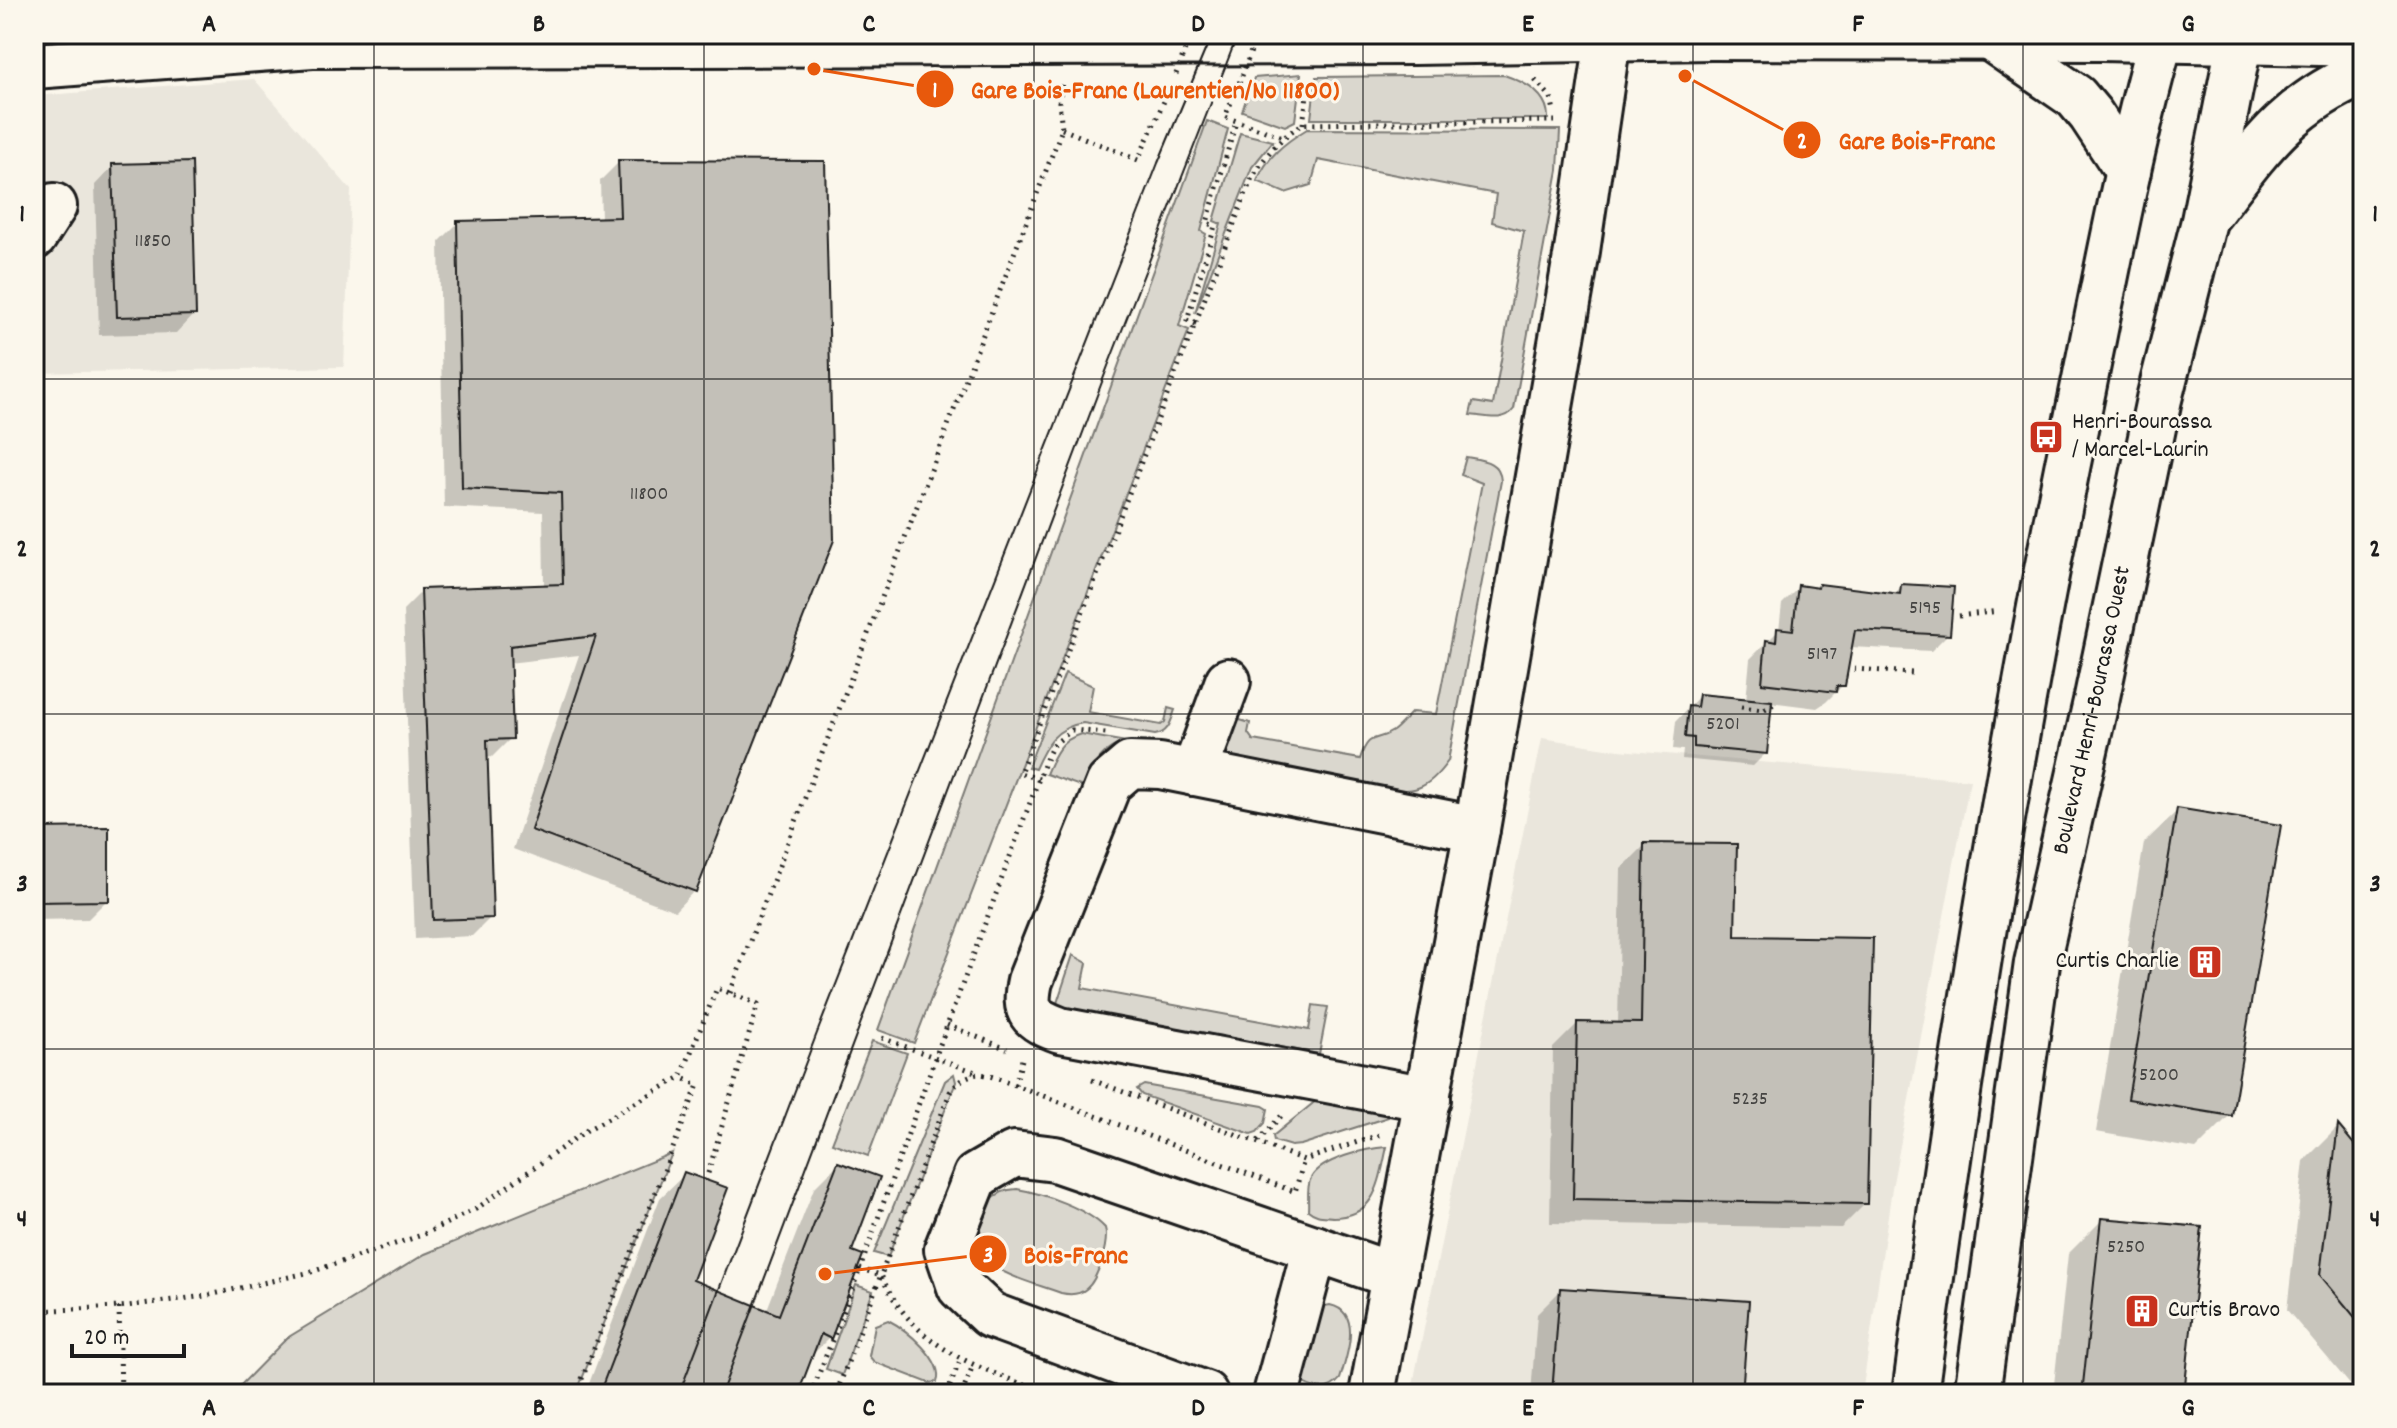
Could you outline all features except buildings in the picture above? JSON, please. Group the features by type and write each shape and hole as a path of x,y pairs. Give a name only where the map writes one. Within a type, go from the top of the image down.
{"main road":[{"path":"34,66 312,45 1263,37 2161,37 2363,44"},
{"path":"1915,1394 1952,1127 2000,822 2044,583 2128,171 2161,37"},
{"path":"1990,38 2076,97 2128,171"},
{"name":"Boulevard Henri-Bourassa Ouest","path":"1977,1394 2037,963 2056,867 2097,697 2159,399 2204,221 2241,38"},
{"path":"1372,1394 1477,829 1577,251 1608,39"},
{"path":"2204,221 2288,117 2320,93 2363,73"},
{"path":"1194,773 1228,681"},
{"path":"1428,1099 1060,1030 1037,1021 1028,1009 1026,997 1109,783 1130,765 1160,766 1477,829"},
{"path":"1205,1394 990,1315 960,1287 947,1249 976,1176 1014,1154 1055,1159 1395,1276"},
{"path":"1276,1394 1315,1248"}],"path":[{"path":"1062,129 1138,160 1191,34"},
{"path":"1263,37 1225,117 1283,137"},
{"path":"1303,124 1311,70"},
{"path":"1039,779 1020,773 1251,180 1270,151 1283,137 1303,124 1555,123 1551,97 1535,79 1521,75"},
{"path":"730,993 1062,129 1059,102"},
{"path":"1196,324 1187,320 1215,226 1207,223 1236,122"},
{"path":"1959,616 2011,610"},
{"path":"1854,669 1913,673"},
{"path":"1741,707 1763,710 1774,704"},
{"path":"811,1394 1053,745 1072,730 1085,729 1116,735"},
{"path":"34,1311 119,1307 205,1296 353,1260 422,1235 476,1209 587,1130 681,1077 717,988 758,1004 706,1180"},
{"path":"947,1025 1038,1061"},
{"path":"882,1038 978,1073"},
{"path":"1015,1085 1023,1055"},
{"path":"576,1394 698,1085 681,1077"},
{"path":"1082,1077 1304,1160 1380,1134"},
{"path":"1295,1192 1304,1160"},
{"path":"859,1268 881,1275 902,1311 923,1333 960,1360 1048,1394"},
{"path":"119,1307 121,1394"},
{"path":"947,1394 960,1360"},
{"path":"962,1394 973,1365"},
{"path":"839,1386 860,1394"}],"shaded area":[{"path":"1301,74 1295,121 1285,126 1242,111 1254,78"},
{"path":"1504,75 1527,85 1540,96 1548,119 1311,119 1316,77"},
{"path":"254,79 351,190 344,367 34,373 34,96"},
{"path":"1207,121 1228,129 1201,231 1206,234 1179,326 1189,330 914,1043 878,1030"},
{"path":"1307,129 1560,130 1558,170 1514,409 1510,413 1494,418 1470,415 1473,402 1493,405 1524,231 1492,222 1496,194 1318,160 1311,185 1285,193 1257,181 1277,151"},
{"path":"1240,133 1273,141 1252,167 1195,313 1221,224 1214,221"},
{"path":"1466,457 1494,465 1501,481 1448,761 1440,771 1419,788 1380,790 1224,757 1220,750 1233,718 1250,723 1248,733 1253,740 1360,759 1366,744 1393,731 1412,712 1436,714 1482,483 1461,475"},
{"path":"1065,673 1093,686 1088,712 1161,725 1165,722 1168,708 1175,710 1171,722 1163,732 1155,735 1083,723 1073,725 1052,739 1035,769 1028,767"},
{"path":"1081,734 1126,742 1110,749 1099,759 1083,787 1046,774 1063,744"},
{"path":"1542,738 1619,750 1970,780 1892,1188 1862,1394 1411,1394"},
{"path":"1073,955 1087,963 1082,988 1309,1030 1313,1005 1328,1007 1319,1054 1056,1006"},
{"path":"872,1041 907,1053 868,1156 832,1143"},
{"path":"954,1074 956,1082 888,1257 874,1253 945,1081"},
{"path":"1144,1085 1263,1106 1268,1109 1265,1123 1251,1134 1142,1095 1137,1089"},
{"path":"1323,1095 1387,1113 1388,1117 1301,1145 1291,1146 1274,1141 1273,1136"},
{"path":"1387,1147 1374,1195 1359,1211 1333,1217 1308,1210 1309,1185 1316,1171 1345,1156"},
{"path":"672,1153 576,1394 232,1394 287,1338 425,1254"},
{"path":"1017,1189 1064,1203 1088,1214 1105,1228 1102,1260 1095,1278 1083,1291 1064,1294 1022,1280 997,1268 978,1250 972,1237 987,1204 1007,1190"},
{"path":"856,1285 873,1291 842,1375 826,1369"},
{"path":"1330,1305 1346,1316 1350,1325 1349,1347 1340,1379 1330,1387 1319,1388 1297,1379 1320,1307"},
{"path":"888,1320 914,1338 930,1356 938,1374 937,1382 929,1383 874,1362 869,1356 875,1325"}],"tram line":[{"path":"679,1394 817,1033 1158,163 1212,34"},
{"path":"721,1394 1108,366 1238,34"}],"place":[{"name":"Gare Bois-Franc (Laurentien/No 11800)","path":"814,69"},
{"name":"Gare Bois-Franc","path":"1685,76"},
{"name":"Henri-Bourassa / Marcel-Laurin","path":"2046,437"},
{"name":"Curtis Charlie","path":"2205,962"},
{"name":"Bois-Franc","path":"825,1274"},
{"name":"Curtis Bravo","path":"2142,1311"}]}
